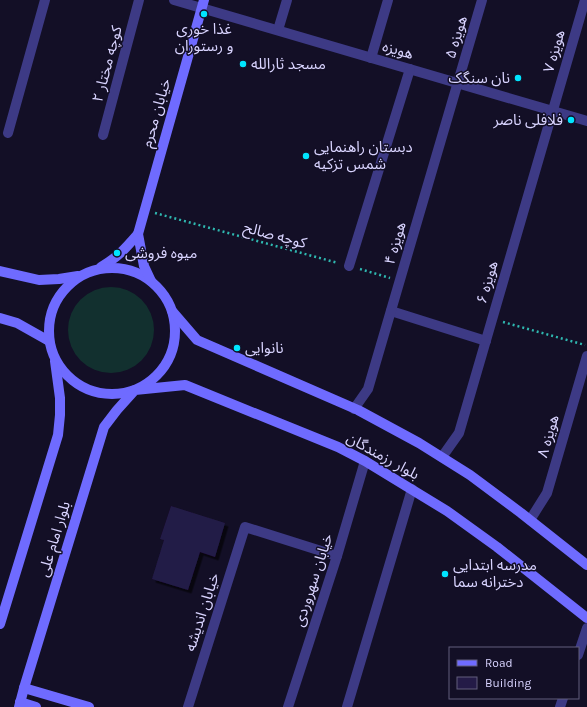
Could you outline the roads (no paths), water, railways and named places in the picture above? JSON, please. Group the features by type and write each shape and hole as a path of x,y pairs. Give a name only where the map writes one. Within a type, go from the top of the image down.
{"main road":[{"name":"خیابان محرم","path":"138,234 203,4"},
{"path":"0,271 39,280 80,276 114,260 125,250 138,234"},
{"path":"138,234 144,266 151,281"},
{"path":"80,276 65,288 54,304 49,322 49,341 55,359 65,375 80,386 98,393 117,394 135,390 152,380 164,366 173,349 175,330 172,311 164,294 151,281 134,271 116,267 97,269"},
{"name":"بلوار رزمندگان","path":"172,311 198,340 354,409 419,443 442,457 470,475 587,565"},
{"path":"0,318 17,323 49,341"},
{"name":"بلوار امام على","path":"0,624 58,435 60,398 55,359"},
{"name":"بلوار رزمندگان","path":"135,390 185,385 338,447 365,461 447,511 497,547 587,618"},
{"name":"بلوار امام على","path":"20,705 104,427 135,390"},
{"path":"24,688 89,707"},
{"path":"20,705 36,707"}],"street":[{"path":"8,133 46,0"},
{"name":"کوچه مختار ۲","path":"103,135 139,0"},
{"name":"هویزه","path":"174,0 203,4 278,30 587,121"},
{"path":"278,30 287,0"},
{"path":"371,58 388,0"},
{"name":"هویزه ۵","path":"457,83 482,0"},
{"name":"هویزه ۷","path":"553,111 585,0"},
{"path":"349,266 410,69"},
{"name":"هویزه ۴","path":"354,409 368,389 457,83"},
{"name":"هویزه ۶","path":"442,457 459,433 553,111"},
{"path":"391,311 486,341"},
{"name":"هویزه ۸","path":"530,520 547,494 587,356"},
{"name":"خیابان سهروردی","path":"288,707 337,556 365,461"},
{"path":"347,707 412,489"},
{"name":"خیابان اندیشه","path":"188,707 246,527 337,556"},
{"path":"579,652 587,628"}],"place":[{"name":"غذا خوری و رستوران","path":"204,14"},
{"name":"مسجد ثارالله","path":"243,64"},
{"name":"نان سنگک","path":"518,78"},
{"name":"فلافلی ناصر","path":"571,120"},
{"name":"دبستان راهنمایی شمس تزکیه","path":"306,156"},
{"name":"میوه فروشی","path":"117,253"},
{"name":"نانوایی","path":"237,348"},
{"name":"مدرسه ابتدایی دخترانه سما","path":"445,574"}]}
